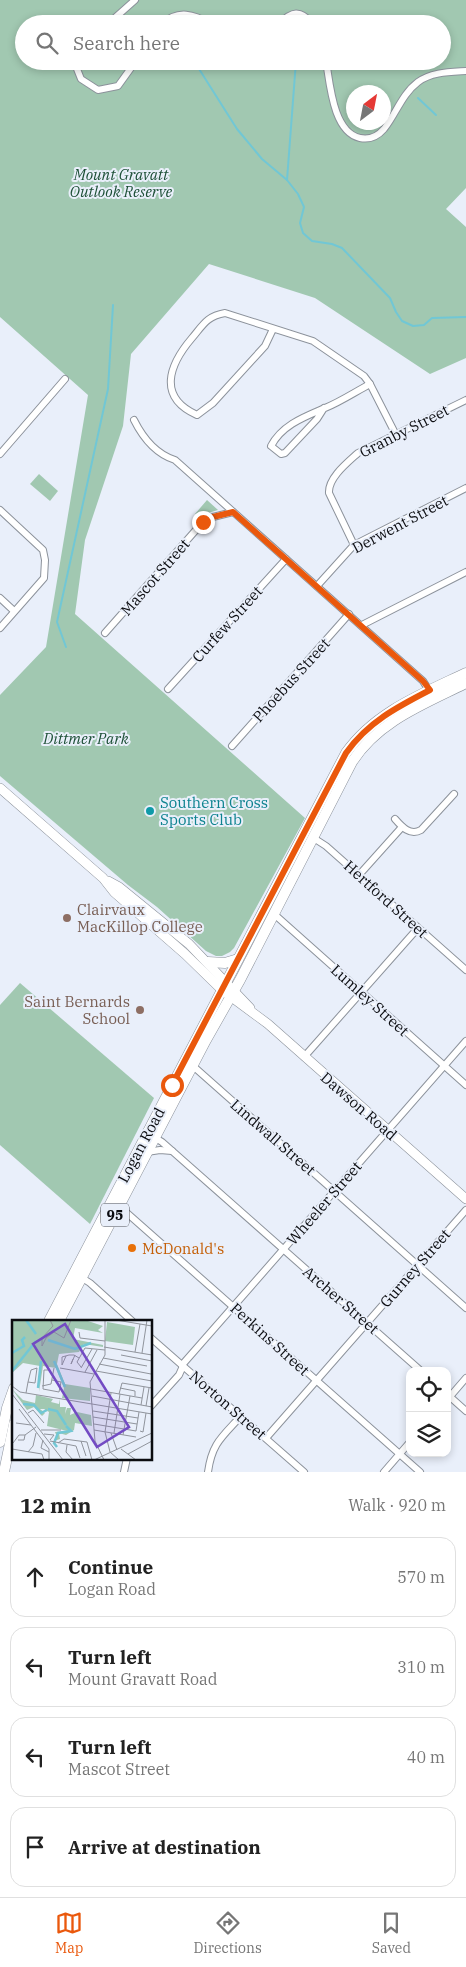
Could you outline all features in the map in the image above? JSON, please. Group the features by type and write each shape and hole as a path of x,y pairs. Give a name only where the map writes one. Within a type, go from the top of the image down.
{"main road":[{"name":"Logan Road","path":"432,695 466,672"},
{"name":"Logan Road","path":"49,1320 78,1276 119,1206 148,1152 151,1135 193,1066 274,914 341,761 359,736 385,714 466,683"},
{"path":"0,788 103,878 148,910 208,962 224,986"},
{"name":"Logan Road","path":"59,1320 78,1276 151,1135 224,986 308,835"},
{"path":"103,878 114,892 224,986"},
{"path":"208,962 225,963 238,960"},
{"name":"Dawson Road","path":"224,986 466,1200"},
{"path":"0,1442 12,1394"},
{"path":"4,1472 12,1434"}],"street":[{"path":"118,15 135,0"},
{"path":"288,15 295,13 306,15"},
{"path":"178,15 191,15"},
{"path":"78,70 81,79 98,90 118,86 130,70"},
{"path":"328,70 334,107 343,126 354,137 364,139 377,136 383,130 393,116 403,96 418,81 443,73 466,71"},
{"path":"273,329 265,346 213,403 197,414 187,410 175,398 171,387 171,370 180,352 213,315 225,313 313,341 364,376 396,435"},
{"path":"1,452 65,379"},
{"path":"324,408 318,419 285,453 280,454 271,446 277,435 308,414 324,408 370,384"},
{"name":"Granby Street","path":"354,545 329,493 330,484 348,462 358,454 466,400"},
{"path":"134,420 150,444 167,457 175,460 362,625 423,681 432,695"},
{"name":"Derwent Street","path":"318,586 354,545 466,488"},
{"path":"0,510 43,550 45,560 44,578 0,628"},
{"name":"Mascot Street","path":"106,633 203,522 213,517 233,512"},
{"name":"Curfew Street","path":"168,689 286,559"},
{"path":"362,625 466,572"},
{"path":"0,598 14,611"},
{"name":"Phoebus Street","path":"232,746 349,614"},
{"path":"395,819 402,827 412,833 421,830 454,794"},
{"path":"359,876 402,827"},
{"name":"Hertford Street","path":"308,835 326,846 466,970"},
{"name":"Lumley Street","path":"274,914 466,1085"},
{"path":"304,1056 418,928"},
{"name":"Wheeler Street","path":"152,1405 179,1375 183,1365 466,1041"},
{"name":"Lindwall Street","path":"193,1066 466,1308"},
{"name":"Archer Street","path":"151,1135 173,1152 417,1367"},
{"path":"148,1152 160,1150 173,1152"},
{"name":"Perkins Street","path":"119,1206 420,1472"},
{"name":"Gurney Street","path":"266,1438 466,1210"},
{"path":"78,1276 90,1283 131,1320"},
{"name":"Norton Street","path":"152,1339 304,1472"},
{"path":"451,1394 466,1378"},
{"path":"451,1399 466,1411"},
{"path":"208,1472 210,1454 241,1416"},
{"path":"384,1472 406,1446"}],"green space":[{"name":"Mount Gravatt Outlook Reserve","path":"0,0 466,0 466,188 446,209 466,227 466,358 430,374 315,298 209,264 131,354 123,426 85,540 75,614 305,818 234,948 230,952 222,956 216,956 206,951 157,907 128,885 0,776 0,695 46,647 88,395 0,317"},
{"path":"39,474 58,491 50,501 30,484"},
{"path":"207,500 218,510 208,513 200,519 195,514"},
{"path":"20,983 154,1098 90,1224 0,1145 0,1005"}],"waterway":[{"path":"200,70 237,129 262,159 287,180 298,194 304,207 300,223 303,233 312,241 332,244 342,248 390,298 402,321 413,326 424,325 432,318 466,317"},
{"path":"287,180 295,70"},
{"path":"418,98 436,115"},
{"path":"66,647 57,622 108,389 113,305"}],"place":[{"name":"Southern Cross Sports Club","path":"150,811"},
{"name":"Clairvaux MacKillop College","path":"67,918"},
{"name":"Saint Bernards School","path":"140,1010"},
{"name":"McDonald's","path":"132,1248"}],"route":[{"path":"172,1085 346,753 359,736 385,714 430,690 423,681 362,625 233,512 213,517 203,522"}],"park label":[{"name":"Dittmer Park","path":"86,738"}]}
